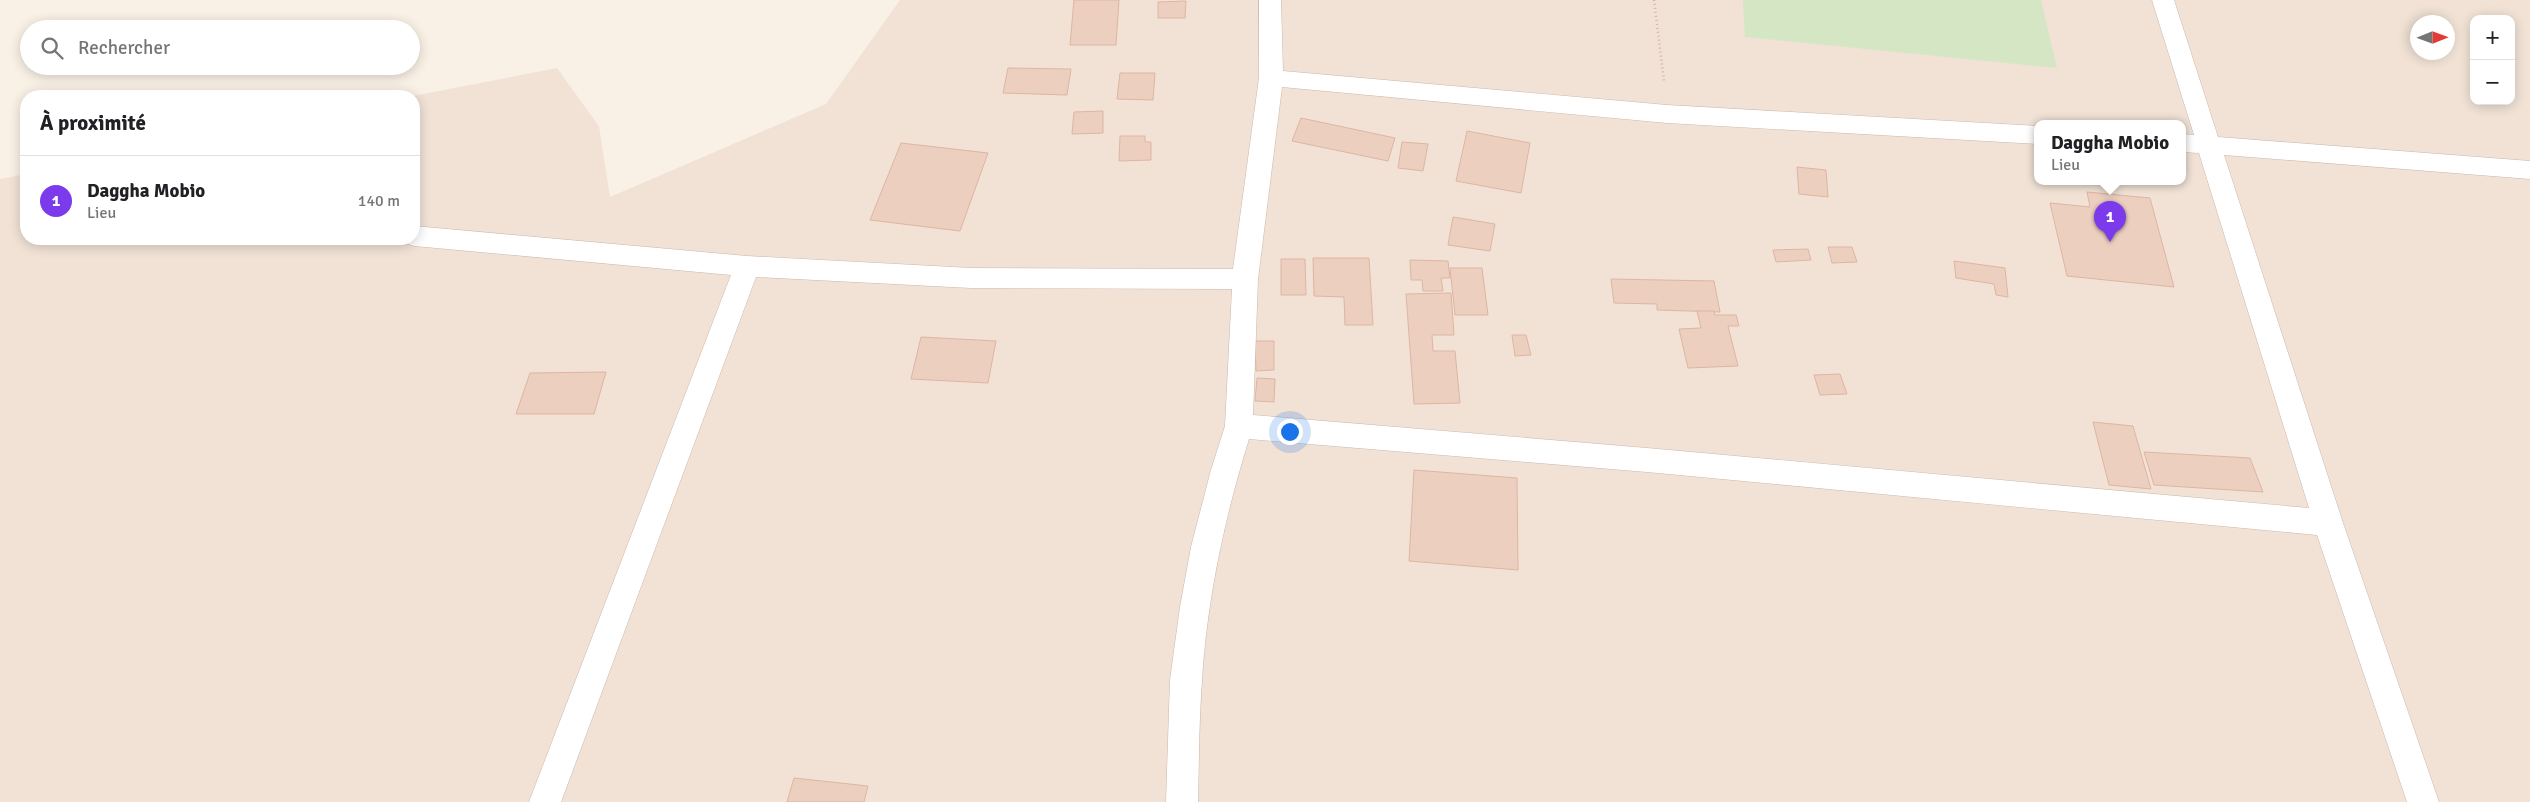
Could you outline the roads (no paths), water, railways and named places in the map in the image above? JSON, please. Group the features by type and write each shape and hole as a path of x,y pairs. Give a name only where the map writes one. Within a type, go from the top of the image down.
{"street":[{"path":"1182,802 1186,680 1194,607 1220,489 1239,426 1245,279 1270,78 1270,0"},
{"path":"2164,0 2328,522 2423,802"},
{"path":"1270,78 1668,114 2034,135"},
{"path":"2186,143 2530,170"},
{"path":"420,237 747,266 971,278 1245,279"},
{"path":"545,802 747,266"},
{"path":"1239,426 1507,446 1705,467 2328,522"}],"place":[{"name":"Daggha Mobio","path":"2110,242"}]}
